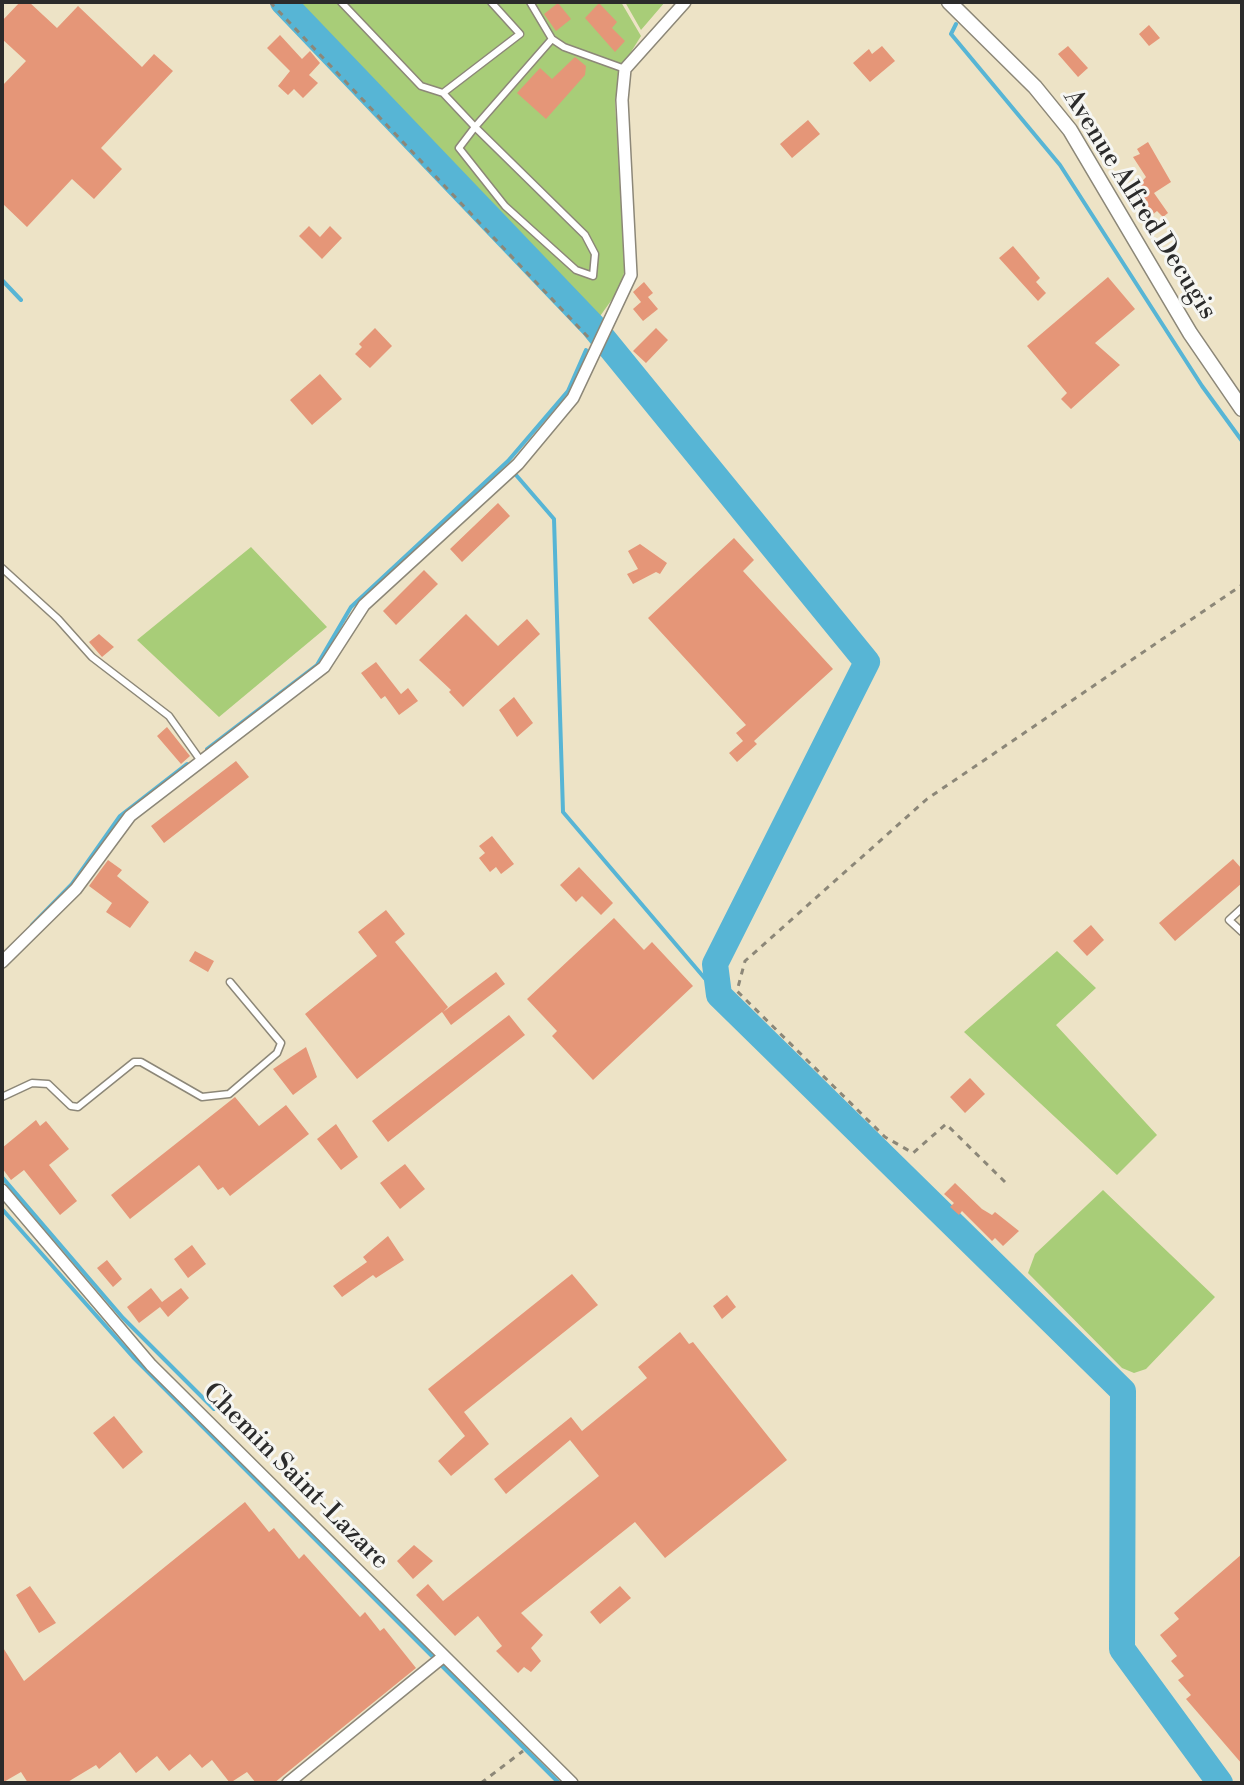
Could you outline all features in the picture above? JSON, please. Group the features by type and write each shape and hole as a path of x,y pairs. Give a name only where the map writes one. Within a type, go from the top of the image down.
{"street":[{"path":"2,962 76,889 130,816 324,667 364,605 518,464 573,398 631,275 622,100 625,69 685,2"},
{"name":"Avenue Alfred Decugis","path":"949,2 1035,87 1070,130 1190,333 1242,409"},
{"name":"Chemin Saint-Lazare","path":"2,1190 151,1365 439,1660 572,1783"},
{"path":"288,1783 439,1660"}],"lane":[{"path":"341,2 421,86 443,93 475,127 585,235 595,254 593,276 576,270 505,206 459,148 475,127 552,39"},
{"path":"443,93 520,34 491,2"},
{"path":"530,2 552,39 564,47 625,69"},
{"path":"2,568 58,619 92,657 169,716 201,761"},
{"path":"1242,908 1229,920 1242,932"},
{"path":"2,1097 32,1083 48,1084 71,1106 78,1107 134,1062 155,1067 202,1097 229,1094 277,1053 281,1043 230,982"}],"path":[{"path":"270,2 597,347"},
{"path":"1005,1182 946,1124 913,1153 885,1137 737,991 745,961 927,799 1242,585"},
{"path":"481,1783 523,1751"}],"green space":[{"path":"294,2 621,2 641,36 621,68 615,102 625,270 618,291 598,319"},
{"path":"625,2 665,2 641,30"},
{"path":"251,547 327,627 219,717 137,640"},
{"path":"1057,951 1096,988 1056,1025 1157,1135 1117,1175 964,1032"},
{"path":"1103,1190 1215,1297 1146,1369 1134,1373 1122,1368 1028,1273 1035,1254"}],"building":[{"path":"20,2 29,2 57,28 78,6 142,67 154,54 173,71 101,148 122,169 94,199 72,179 27,227 2,203 2,86 26,61 2,39 2,21"},
{"path":"558,3 571,19 556,31 544,14"},
{"path":"599,3 617,22 612,28 625,41 615,52 585,18"},
{"path":"1149,25 1160,38 1149,46 1139,34"},
{"path":"280,35 302,59 310,51 320,63 309,75 318,83 303,98 294,89 288,95 278,86 290,71 267,48"},
{"path":"882,46 895,61 870,82 853,63 869,49 872,54"},
{"path":"1068,46 1088,68 1078,77 1058,54"},
{"path":"575,57 586,66 585,75 546,119 517,93 540,68 552,79"},
{"path":"808,120 820,134 792,158 780,144"},
{"path":"1148,142 1171,182 1154,193 1168,213 1163,217 1157,211 1152,215 1145,204 1148,202 1135,189 1146,177 1133,157 1140,154 1137,149"},
{"path":"309,226 320,237 330,226 342,238 322,259 299,236"},
{"path":"1013,246 1040,278 1036,282 1046,293 1038,301 999,258"},
{"path":"1108,277 1135,309 1095,343 1120,365 1071,409 1061,399 1067,393 1027,346"},
{"path":"644,282 653,293 648,297 658,309 643,321 633,309 641,302 633,292"},
{"path":"375,328 392,346 370,368 355,354 362,347 359,344"},
{"path":"656,328 668,340 646,363 633,351"},
{"path":"320,374 342,399 312,425 290,400"},
{"path":"498,503 510,516 462,562 450,549"},
{"path":"734,538 754,560 743,571 833,669 754,741 757,744 737,762 729,753 743,741 736,733 746,725 648,618"},
{"path":"640,544 667,563 660,574 656,572 633,584 627,574 638,569 628,551"},
{"path":"424,570 438,584 396,625 383,611"},
{"path":"466,614 498,646 527,619 540,634 463,707 449,692 451,690 419,660"},
{"path":"99,634 114,647 102,657 89,642"},
{"path":"376,662 401,694 408,688 418,701 399,715 385,696 381,699 361,673"},
{"path":"514,697 533,723 517,737 499,710"},
{"path":"167,727 190,756 181,764 157,736"},
{"path":"236,761 249,777 164,843 151,826"},
{"path":"492,836 514,864 501,874 496,867 490,872 479,858 485,853 479,846"},
{"path":"1233,859 1242,869 1242,883 1175,941 1159,923"},
{"path":"108,860 122,870 117,876 149,902 130,928 106,912 112,903 89,886"},
{"path":"579,867 613,903 601,915 582,896 576,902 560,885"},
{"path":"386,910 405,934 395,942 448,1007 443,1012 496,972 505,984 451,1025 442,1012 357,1079 305,1014 377,956 358,932"},
{"path":"614,918 644,950 652,942 693,986 593,1080 552,1036 557,1031 527,999"},
{"path":"1091,925 1104,940 1087,956 1073,941"},
{"path":"195,951 214,961 208,972 189,961"},
{"path":"509,1015 525,1035 388,1142 372,1121"},
{"path":"306,1047 317,1077 293,1095 273,1069"},
{"path":"970,1078 985,1094 965,1113 950,1097"},
{"path":"235,1097 259,1126 286,1105 309,1134 230,1196 223,1187 218,1190 199,1165 130,1219 111,1195"},
{"path":"36,1120 40,1126 46,1121 69,1149 49,1165 77,1201 60,1215 24,1170 11,1180 2,1168 2,1148"},
{"path":"336,1124 358,1157 341,1170 317,1139"},
{"path":"405,1164 425,1189 400,1209 380,1183"},
{"path":"955,1183 982,1209 992,1215 995,1212 1019,1231 1003,1246 995,1238 992,1241 962,1211 959,1215 950,1207 954,1203 944,1194"},
{"path":"388,1236 404,1260 376,1278 373,1275 342,1297 333,1286 367,1262 363,1257"},
{"path":"192,1245 206,1264 188,1278 174,1259"},
{"path":"107,1260 122,1279 113,1287 97,1268"},
{"path":"572,1274 598,1305 464,1412 489,1444 451,1476 438,1461 465,1436 428,1389"},
{"path":"151,1288 162,1302 181,1288 189,1298 168,1317 160,1307 139,1323 127,1307"},
{"path":"727,1295 736,1307 722,1319 713,1306"},
{"path":"680,1332 689,1344 693,1342 787,1460 665,1558 635,1522 521,1613 543,1635 531,1648 541,1661 531,1672 524,1667 518,1673 496,1651 502,1646 478,1616 455,1636 416,1595 428,1584 443,1601 599,1476 570,1440 506,1494 494,1479 571,1417 582,1431 647,1378 638,1367"},
{"path":"114,1416 143,1452 123,1469 93,1433"},
{"path":"245,1502 269,1532 274,1528 299,1559 304,1554 360,1617 365,1612 380,1631 384,1628 416,1668 274,1783 256,1783 247,1772 230,1783 212,1760 202,1768 190,1754 169,1771 157,1756 136,1773 120,1752 99,1769 96,1765 66,1783 28,1783 21,1772 2,1783 2,1646 24,1681"},
{"path":"414,1545 433,1561 413,1579 397,1561"},
{"path":"1242,1554 1242,1764 1186,1699 1191,1695 1178,1680 1184,1676 1171,1661 1177,1656 1160,1635 1179,1619 1174,1613"},
{"path":"30,1586 56,1623 39,1633 16,1595"},
{"path":"620,1586 631,1598 600,1624 590,1612"}],"waterway":[{"path":"283,2 593,326 867,662 715,964 719,995 1123,1391 1122,1649 1220,1783"},
{"path":"956,24 951,34 1060,165 1202,386 1242,441"},
{"path":"2,280 21,300"},
{"path":"207,749 317,665 351,607 508,461 568,391 586,350"},
{"path":"516,475 554,519 563,812 719,995"},
{"path":"32,925 72,884 120,816 187,764"},
{"path":"2,1177 123,1318 214,1409"},
{"path":"2,1209 133,1357 559,1783"}]}
